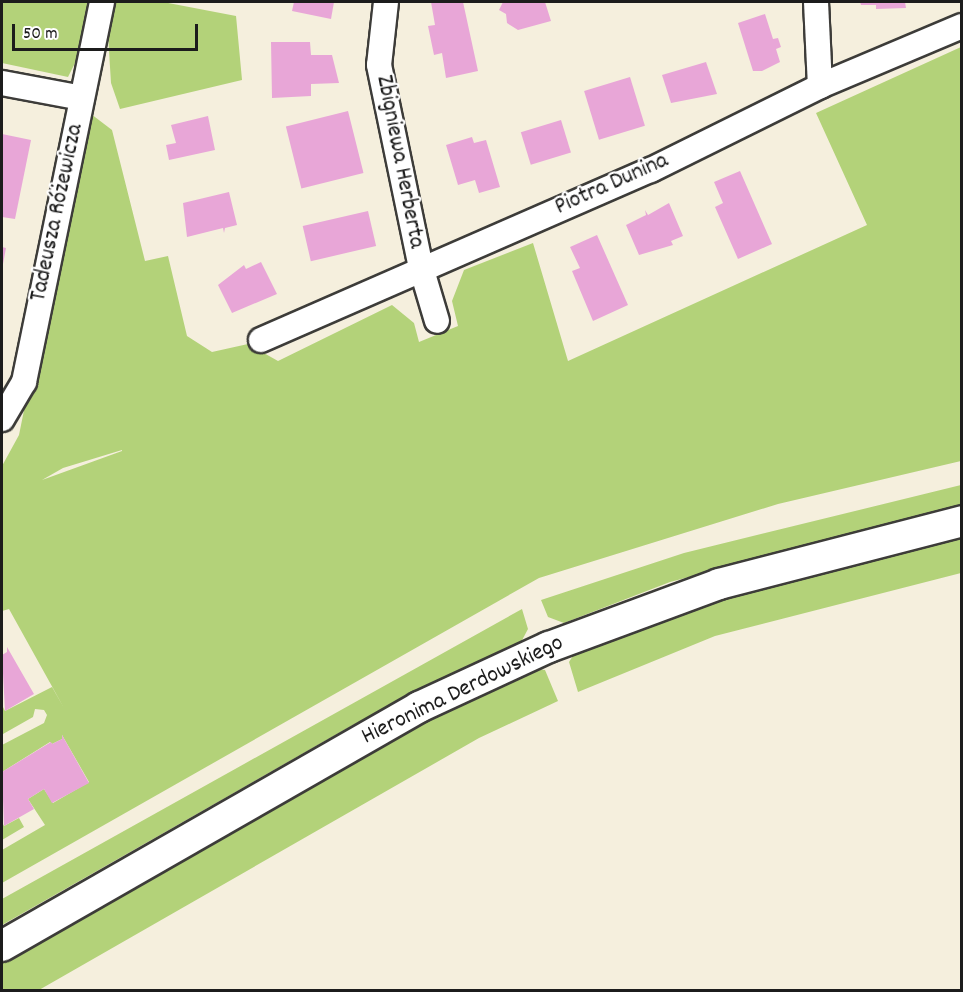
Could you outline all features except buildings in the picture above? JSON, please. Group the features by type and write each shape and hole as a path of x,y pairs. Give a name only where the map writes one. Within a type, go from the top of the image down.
{"main road":[{"name":"Hieronima Derdowskiego","path":"2,946 419,707 549,646 719,584 962,521"}],"street":[{"name":"Tadeusza Różewicza","path":"2,419 24,382 102,2"},
{"name":"Zbigniewa Herberta","path":"386,2 379,65 421,267 437,321"},
{"path":"816,2 820,86"},
{"name":"Piotra Dunina","path":"261,340 421,267 651,170 820,86 962,26"},
{"path":"2,83 82,98"}],"green space":[{"path":"2,2 88,2 79,55 68,77 2,63"},
{"path":"112,2 163,2 236,16 242,80 120,109 111,83 108,34"},
{"path":"961,47 961,461 778,504 539,578 2,883 2,850 45,825 28,799 44,789 53,803 89,782 62,735 62,739 52,744 50,742 2,772 2,745 44,723 47,715 44,710 35,709 33,717 3,734 2,705 5,711 52,687 64,708 9,609 2,611 2,466 19,435 75,159 91,114 112,130 145,261 168,256 187,336 212,352 248,344 278,361 392,305 414,323 419,342 458,326 452,301 464,270 533,243 568,361 867,225 816,113","holes":["122,451 42,480 63,468"]},
{"path":"961,485 961,505 670,582 564,623 548,617 541,600 684,553"},
{"path":"961,535 961,573 715,636 578,692 569,662 578,648 724,595"},
{"path":"522,609 528,629 520,644 351,726 2,925 2,899"},
{"path":"530,668 545,670 558,701 479,738 39,990 2,990 2,958 423,717"},
{"path":"19,818 24,827 2,840 2,822 4,826"}]}
